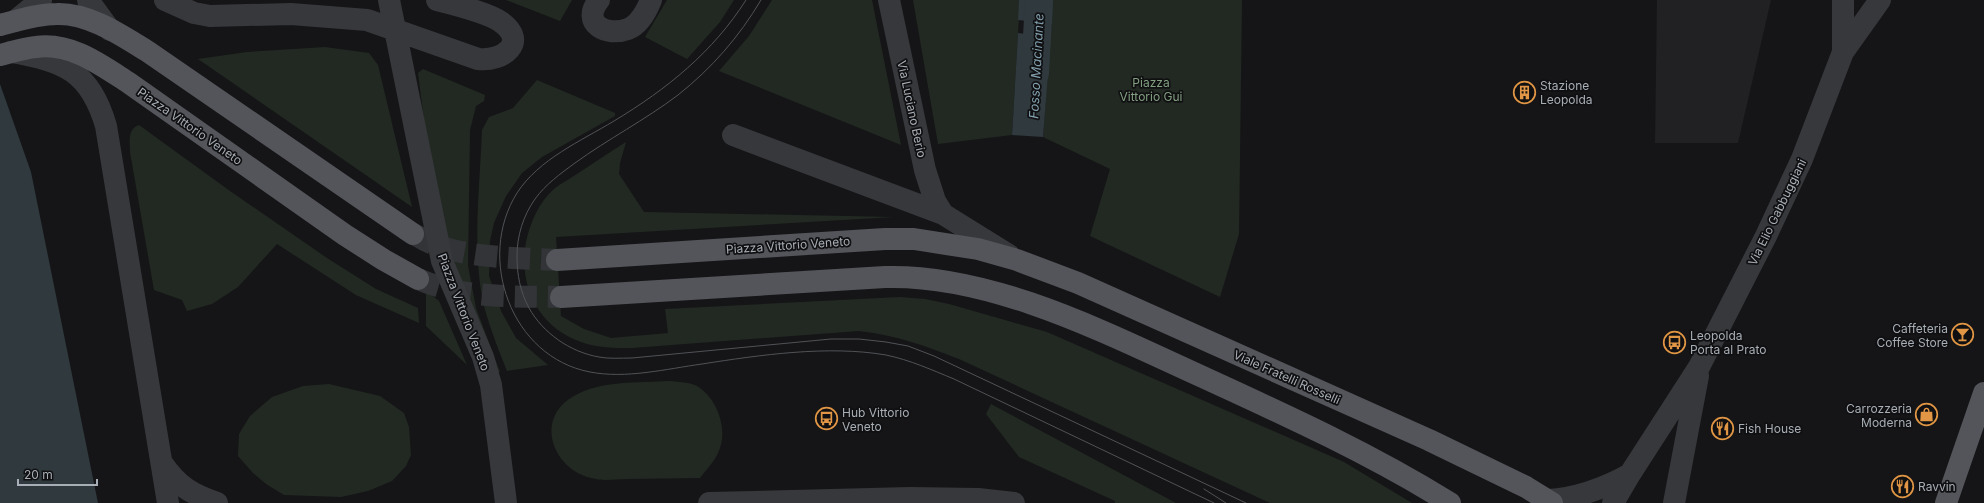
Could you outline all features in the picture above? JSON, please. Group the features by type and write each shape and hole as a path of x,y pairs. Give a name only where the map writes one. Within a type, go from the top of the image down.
{"main road":[{"path":"7,23 43,7 59,13 73,15 110,30 147,51 413,234"},
{"name":"Piazza Vittorio Veneto","path":"6,54 35,47 55,55 84,56 129,82 345,235 384,260 418,279"},
{"name":"Piazza Vittorio Veneto","path":"556,260 885,239 914,239 978,249 1017,260"},
{"name":"Viale Fratelli Rosselli","path":"1017,260 1085,286 1429,440 1526,487 1550,501"},
{"path":"561,297 899,277 954,282 1031,304 1082,324 1334,437 1379,461 1450,503"},
{"path":"1946,503 1984,393"}],"street":[{"path":"88,0 110,30"},
{"path":"165,0 194,13 210,16 291,14 367,20 478,59 495,59 506,54 513,40 510,30 500,21 437,0"},
{"name":"Piazza Vittorio Veneto","path":"389,0 442,261 483,357 491,385 506,503"},
{"path":"599,0 594,7 592,15 596,25 601,29 619,30 629,29 637,23 651,0"},
{"name":"Via Luciano Berio","path":"889,0 925,170 935,201 943,214"},
{"name":"Via Elio Gabbuggiani","path":"1843,0 1844,52"},
{"name":"Via Elio Gabbuggiani","path":"1613,503 1699,367 1766,236 1802,159 1844,52 1880,0"},
{"path":"55,55 85,82 97,100 106,126 168,503"},
{"path":"733,135 943,214 1017,260"},
{"name":"Via Elio Gabbuggiani","path":"1674,503 1699,367"},
{"path":"161,462 182,487 196,496 217,503"},
{"name":"Via Elio Gabbuggiani","path":"1550,501 1593,492 1607,487 1630,474"},
{"path":"708,503 910,501 978,501 1014,503"}],"shaded area":[{"path":"1657,0 1771,0 1738,143 1655,143"}],"green space":[{"path":"506,0 572,0 560,21"},
{"path":"667,0 734,0 720,22 687,59 645,37"},
{"path":"772,0 872,0 901,145 719,71 749,36"},
{"path":"913,0 1020,0 1012,135 938,144"},
{"name":"Piazza Vittorio Gui","path":"1053,0 1242,0 1239,234 1220,297 1090,236 1110,169 1043,137"},
{"path":"325,47 369,53 378,65 412,207 198,59 247,52"},
{"path":"423,69 485,95 484,101 476,106 470,130 468,266 476,308 500,372 496,372 451,261 426,136 418,73"},
{"path":"537,80 615,113 615,116 542,157 522,173 506,196 494,223 490,241 489,276 501,311 516,338 548,365 507,371 492,333 485,310 478,267 477,244 482,130 489,117 513,108"},
{"path":"139,125 230,191 327,258 376,289 418,308 419,323 356,295 277,244 238,287 212,304 187,311 182,300 154,290 130,152 131,133 135,127"},
{"path":"626,142 620,163 619,174 644,212 894,217 556,237 561,316 584,329 611,338 668,333 665,309 900,297 925,299 949,304 1047,332 1344,462 1412,503 1270,503 959,359 899,338 859,331 632,348 600,347 581,342 566,335 553,326 534,302 525,274 524,258 526,242 536,213 544,200 554,189"},
{"path":"426,291 439,301 467,365 426,326"},
{"path":"670,381 697,386 711,399 720,416 722,426 721,444 714,460 700,478 600,480 581,475 569,467 560,456 554,444 551,431 554,418 561,406 574,396 596,387 620,383"},
{"path":"329,384 380,396 404,413 409,427 411,455 406,466 392,481 368,491 341,497 284,495 266,484 253,473 238,456 239,434 250,416 272,397 303,386"},
{"path":"991,404 1176,503 1115,503 1115,501 1019,457 986,414"}],"water":[{"path":"1019,0 1053,0 1052,24 1018,20"},
{"path":"1018,33 1051,37 1043,137 1012,135"},
{"path":"0,84 31,172 98,503 0,503"}],"waterway":[{"name":"Fosso Macinante","path":"1035,73 1039,0"}],"tunnel":[{"path":"413,234 437,246 455,251 498,257 557,260"},
{"path":"418,279 453,290 470,293 507,296 561,297"}],"tram line":[{"path":"746,0 719,36 688,68 634,109 561,152 537,170 517,193 505,219 500,246 501,274 508,301 521,326 540,347 562,363 590,372 604,374 632,374 747,357 794,352 864,352 895,357 912,362 954,379 1214,503"},
{"path":"761,0 744,27 724,51 690,85 640,121 569,167 549,184 535,199 527,212 522,226 518,241 517,263 518,276 523,295 529,308 542,326 558,340 578,351 607,358 632,358 831,339 859,339 908,346 934,356 1246,503"},
{"path":"1204,489 1226,503"}],"place":[{"name":"Stazione Leopolda","path":"1524,92"},
{"name":"Caffeteria Coffee Store","path":"1963,335"},
{"name":"Leopolda Porta al Prato","path":"1674,342"},
{"name":"Carrozzeria Moderna","path":"1927,415"},
{"name":"Hub Vittorio Veneto","path":"827,419"},
{"name":"Fish House","path":"1723,428"},
{"name":"Ravvin","path":"1902,486"}]}
